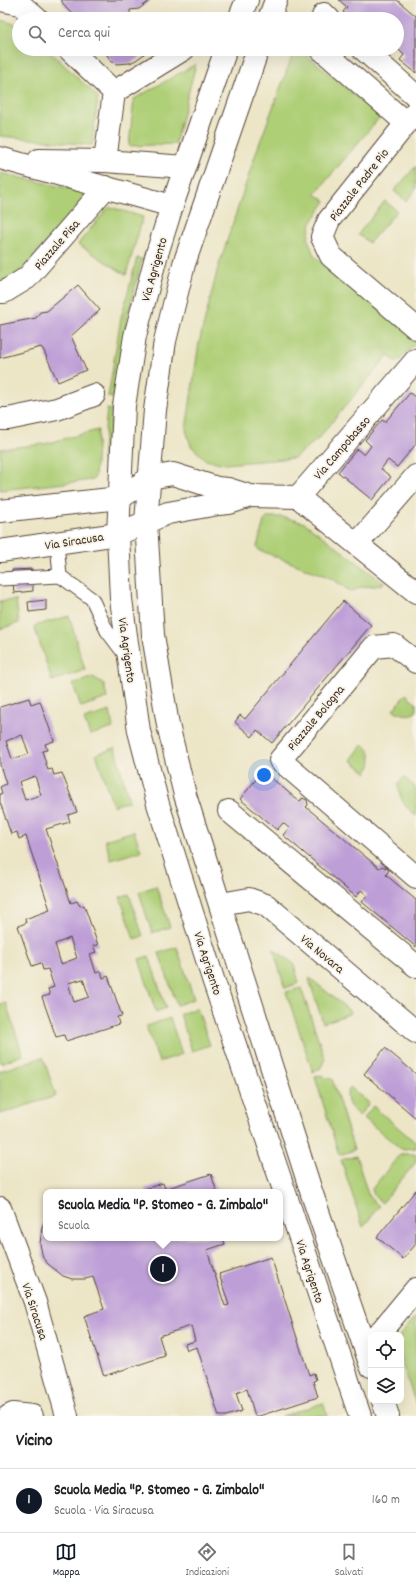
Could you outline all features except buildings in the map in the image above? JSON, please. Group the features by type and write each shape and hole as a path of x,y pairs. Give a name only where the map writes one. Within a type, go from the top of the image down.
{"street":[{"path":"1,0 20,4 29,12"},
{"path":"242,12 247,0"},
{"path":"272,12 276,0"},
{"path":"76,56 114,92"},
{"path":"114,92 173,56"},
{"name":"Via Agrigento","path":"224,56 172,206 156,257 135,336 124,406 118,534 121,599 140,730 158,804 213,979 360,1416"},
{"name":"Via Agrigento","path":"253,56 184,264 165,341 155,410 146,522 153,635 168,725 185,795 221,904 312,1194 368,1335"},
{"name":"Piazzale Padre Pio","path":"330,56 411,117 329,220 322,237 331,256 416,328"},
{"path":"371,56 416,96"},
{"path":"105,161 114,92"},
{"path":"4,159 105,161 185,167"},
{"path":"4,159 172,206"},
{"name":"Piazzale Pisa","path":"0,292 4,292 27,278 106,187"},
{"name":"Via Campobasso","path":"298,497 416,360"},
{"path":"0,419 8,419 57,409 94,396"},
{"path":"0,512 120,498 150,478 173,474 217,488 228,489 250,496 298,497 416,592"},
{"path":"356,544 416,476"},
{"path":"146,522 168,513 229,503 250,496"},
{"name":"Via Siracusa","path":"0,551 118,534 146,522"},
{"name":"Piazzale Bologna","path":"416,662 394,644 374,647 280,760 416,878"},
{"path":"229,811 416,966"},
{"name":"Via Novara","path":"221,904 249,899 266,904 416,1032"},
{"name":"Via Siracusa","path":"0,1211 35,1302 67,1416"},
{"path":"380,1332 416,1289"},
{"path":"384,1404 388,1416"},
{"path":"9,1416 13,1414 32,1416"}],"lane":[{"path":"57,543 60,576"},
{"path":"0,579 60,576 92,599 107,631 129,660"}],"green space":[{"path":"0,20 12,23 12,56 54,56 98,97 92,145 0,136"},
{"path":"292,56 308,56 380,117 315,194 326,201 311,223 308,239 314,256 416,339 416,343 397,363 388,355 318,439 294,458 225,464 206,460 191,446 186,430 199,343 218,268 257,150"},
{"path":"196,64 175,144 129,146 134,99"},
{"path":"416,166 416,189 406,201 394,191"},
{"path":"0,173 89,193 18,274 0,283"},
{"path":"385,201 397,211 369,243 358,234"},
{"path":"110,207 143,217 126,275 78,244"},
{"path":"137,258 142,259 128,314 113,398 108,397 121,318"},
{"path":"107,409 112,410 107,461 102,460"},
{"path":"98,430 95,477 93,480 0,490 0,449 44,444"},
{"path":"268,517 282,517 305,523 384,583 377,586 356,589 351,592 333,579 259,550 257,547 264,521"},
{"path":"16,600 19,623 0,629 0,601"},
{"path":"69,616 85,670 52,681 34,626"},
{"path":"93,677 104,684 107,698 81,707 73,684"},
{"path":"406,694 416,703 416,712 407,715 393,710"},
{"path":"110,711 113,728 90,735 84,719"},
{"path":"363,744 367,747 371,758 367,773 351,760"},
{"path":"115,748 129,801 113,806 96,754"},
{"path":"404,777 416,788 416,816 405,806 400,795 398,785"},
{"path":"134,831 141,851 111,860 105,840"},
{"path":"156,886 170,927 152,933 139,892"},
{"path":"129,894 143,936 134,939 120,897"},
{"path":"177,947 194,999 177,1005 159,953"},
{"path":"273,949 294,964 299,983 285,988"},
{"path":"149,956 166,1008 156,1012 139,959"},
{"path":"310,978 350,1011 349,1014 323,1023 309,979"},
{"path":"301,988 325,1059 320,1069 313,1072 286,992"},
{"path":"6,1003 23,1055 0,1063 0,1005"},
{"path":"197,1008 210,1045 192,1051 180,1014"},
{"path":"170,1018 182,1054 159,1062 146,1026"},
{"path":"43,1057 56,1096 0,1114 0,1071"},
{"path":"322,1075 325,1078 332,1079 354,1150 339,1155 315,1077"},
{"path":"350,1087 369,1103 359,1116 348,1103 347,1095"},
{"path":"373,1106 416,1143 416,1148 401,1149 364,1118"},
{"path":"400,1154 416,1154 416,1162 382,1203 374,1196 372,1189"},
{"path":"356,1156 369,1197 379,1206 363,1227 341,1160"},
{"path":"416,1316 416,1405 404,1369 404,1332 403,1332"},
{"path":"323,1403 328,1416 282,1416"}],"place":[{"name":"Scuola Media \"P. Stomeo - G. Zimbalo\"","path":"163,1269"}]}
